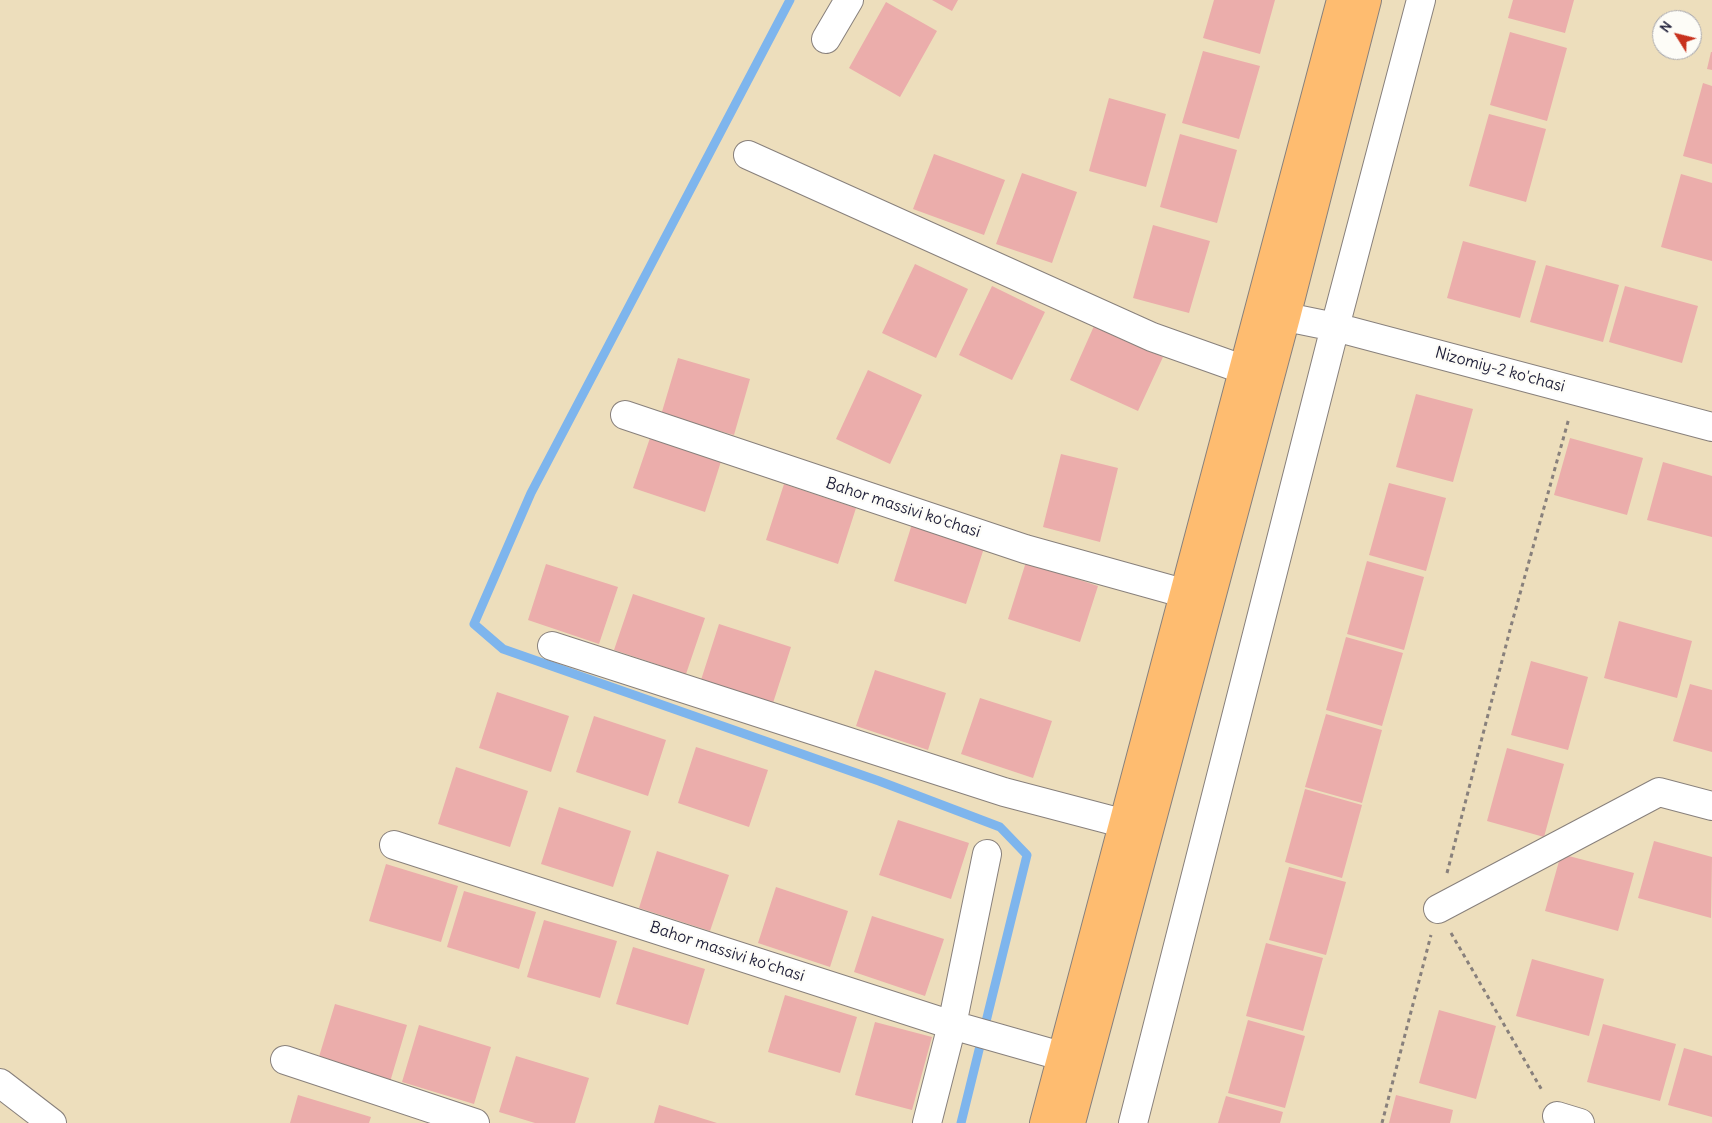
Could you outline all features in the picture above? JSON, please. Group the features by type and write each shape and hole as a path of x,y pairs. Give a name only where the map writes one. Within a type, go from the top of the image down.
{"main road":[{"path":"1044,1123 1242,369 1342,0"},
{"path":"1071,1123 1286,317 1366,0"}],"street":[{"path":"826,39 849,0"},
{"path":"1133,1123 1335,327 1421,0"},
{"path":"748,155 1152,337 1242,369"},
{"name":"Nizomiy-2 ko'chasi","path":"1286,317 1335,327 1712,426"},
{"name":"Bahor massivi ko'chasi","path":"625,415 1024,549 1183,593"},
{"path":"552,646 1004,792 1122,823"},
{"path":"1438,909 1658,792 1712,806"},
{"name":"Bahor massivi ko'chasi","path":"394,845 952,1025 1061,1056"},
{"path":"927,1123 952,1025 987,854"},
{"path":"284,1060 475,1123"},
{"path":"0,1083 52,1123"}],"path":[{"path":"1382,1123 1511,626 1576,391"},
{"path":"1438,909 1569,1120"}],"building":[{"path":"932,0 958,0 952,11"},
{"path":"1214,0 1275,0 1260,54 1203,38"},
{"path":"1513,0 1574,0 1565,33 1508,18"},
{"path":"886,2 937,31 900,97 849,68"},
{"path":"1510,32 1567,48 1547,121 1490,105"},
{"path":"1203,51 1260,66 1239,139 1182,123"},
{"path":"1712,52 1712,70 1707,69"},
{"path":"1703,83 1712,86 1712,164 1683,156"},
{"path":"1109,98 1166,114 1146,187 1089,171"},
{"path":"1489,114 1546,129 1526,202 1469,186"},
{"path":"1180,134 1237,150 1217,223 1160,207"},
{"path":"934,154 1005,180 984,235 913,209"},
{"path":"1022,173 1077,192 1052,263 996,244"},
{"path":"1681,174 1712,183 1712,261 1661,247"},
{"path":"1153,225 1210,241 1189,313 1133,298"},
{"path":"1463,241 1536,261 1520,318 1447,298"},
{"path":"915,264 968,289 936,358 882,333"},
{"path":"1546,265 1619,285 1603,342 1530,322"},
{"path":"992,286 1045,312 1012,380 959,355"},
{"path":"1625,286 1698,306 1682,363 1609,342"},
{"path":"1094,326 1163,357 1138,411 1070,380"},
{"path":"678,358 750,379 734,435 661,415"},
{"path":"868,370 922,395 890,464 836,439"},
{"path":"1416,394 1473,409 1453,482 1396,467"},
{"path":"652,432 723,455 705,512 633,488"},
{"path":"1570,438 1643,458 1627,515 1554,495"},
{"path":"1061,454 1118,468 1100,542 1043,527"},
{"path":"1663,462 1712,476 1712,537 1647,520"},
{"path":"1389,483 1446,498 1426,571 1369,555"},
{"path":"784,484 856,508 838,564 766,540"},
{"path":"912,524 984,548 966,604 894,581"},
{"path":"1367,561 1424,577 1404,650 1347,634"},
{"path":"1026,562 1098,586 1080,642 1008,619"},
{"path":"546,564 618,587 599,644 528,620"},
{"path":"633,594 705,618 686,674 614,650"},
{"path":"1619,621 1692,641 1677,698 1604,678"},
{"path":"719,624 791,647 773,703 701,680"},
{"path":"1346,637 1403,653 1382,726 1326,710"},
{"path":"1531,661 1588,677 1568,750 1511,735"},
{"path":"875,670 946,693 928,750 856,726"},
{"path":"1690,684 1712,690 1712,752 1673,741"},
{"path":"497,692 569,716 551,772 479,748"},
{"path":"980,698 1052,721 1033,778 961,754"},
{"path":"1326,714 1382,730 1362,803 1305,787"},
{"path":"594,716 666,740 648,796 576,772"},
{"path":"696,747 768,770 749,827 678,803"},
{"path":"1507,748 1564,764 1544,837 1487,821"},
{"path":"456,767 528,791 510,847 438,824"},
{"path":"1305,789 1362,805 1342,878 1285,862"},
{"path":"559,807 631,831 613,887 541,864"},
{"path":"898,820 969,843 951,899 879,875"},
{"path":"1654,841 1712,857 1711,918 1638,898"},
{"path":"657,851 729,875 710,931 639,908"},
{"path":"1561,854 1634,873 1618,931 1545,911"},
{"path":"386,864 458,886 441,942 369,921"},
{"path":"1289,867 1346,882 1326,955 1269,940"},
{"path":"776,887 848,911 830,967 758,943"},
{"path":"464,891 536,912 519,969 447,947"},
{"path":"872,916 944,939 925,996 854,972"},
{"path":"544,920 617,941 600,998 527,977"},
{"path":"1266,943 1323,958 1303,1031 1246,1016"},
{"path":"633,947 705,969 688,1025 616,1004"},
{"path":"1532,959 1604,979 1589,1036 1516,1016"},
{"path":"785,995 857,1017 840,1073 768,1052"},
{"path":"335,1004 407,1025 390,1082 318,1060"},
{"path":"1439,1010 1496,1026 1476,1099 1419,1083"},
{"path":"1248,1020 1305,1036 1285,1108 1228,1093"},
{"path":"875,1022 932,1037 912,1110 855,1095"},
{"path":"1603,1024 1676,1044 1660,1101 1587,1082"},
{"path":"419,1025 491,1047 474,1104 402,1082"},
{"path":"1684,1048 1712,1056 1712,1117 1668,1105"},
{"path":"516,1056 589,1078 575,1123 535,1123 499,1112"},
{"path":"298,1095 371,1117 369,1123 290,1123"},
{"path":"1396,1095 1453,1110 1450,1123 1389,1123"},
{"path":"1226,1096 1283,1112 1280,1123 1218,1123"},
{"path":"659,1105 717,1123 654,1123"}],"waterway":[{"path":"790,0 531,493 474,624 503,649 879,781 1000,827 1027,855 961,1123"}]}
